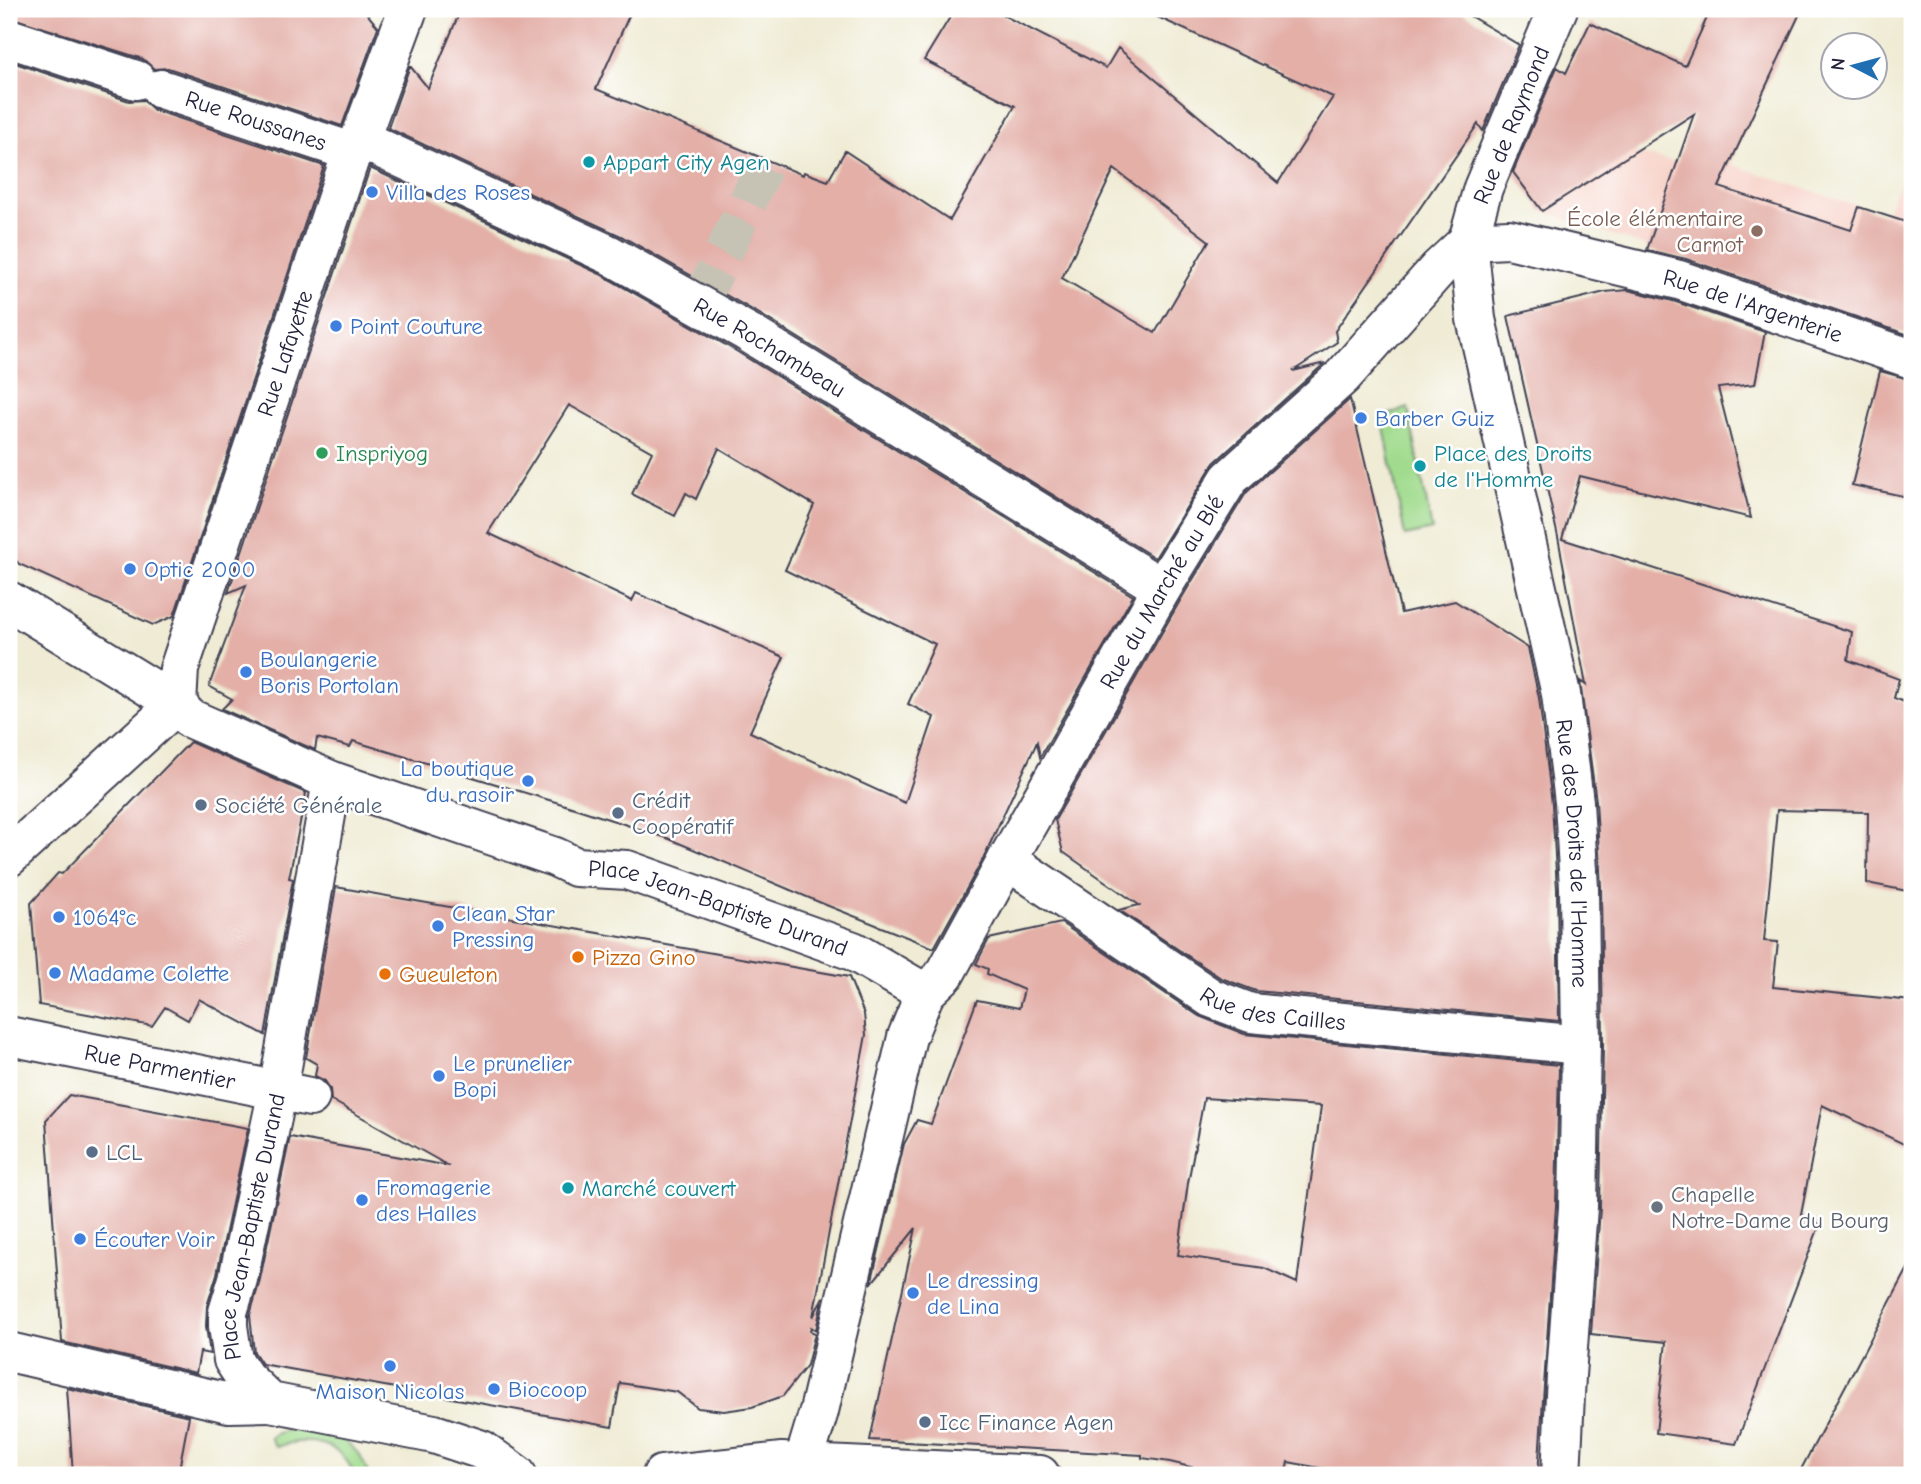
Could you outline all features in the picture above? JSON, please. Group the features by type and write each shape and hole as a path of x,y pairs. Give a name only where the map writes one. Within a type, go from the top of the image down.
{"street":[{"name":"Rue de Raymond","path":"1468,242 1483,188 1558,9"},
{"name":"Rue Lafayette","path":"177,704 179,669 400,12"},
{"name":"Rue Roussanes","path":"9,38 149,84 356,145"},
{"name":"Rue Rochambeau","path":"356,145 610,255 747,332 1162,588"},
{"name":"Rue de l'Argenterie","path":"1468,242 1509,239 1679,280 1912,359"},
{"name":"Rue du Marché au Blé","path":"925,993 945,974 1162,588 1229,479 1342,376 1439,268 1468,242"},
{"name":"Rue des Droits de l'Homme","path":"1468,242 1476,319 1561,694 1574,802 1579,888 1581,1045 1578,1207 1561,1475"},
{"path":"9,601 177,704 189,718 332,781"},
{"path":"9,857 177,704"},
{"name":"Place Jean-Baptiste Durand","path":"270,1402 245,1378 233,1360 228,1312 294,1093 332,781 555,857 576,867 627,870 853,951 925,993"},
{"name":"Rue des Cailles","path":"1007,860 1211,998 1251,1013 1581,1045"},
{"path":"803,1464 819,1411 907,1037 925,993"},
{"name":"Rue Parmentier","path":"9,1037 294,1093"},
{"path":"9,1352 229,1404 270,1402 434,1434 482,1450 517,1475"},
{"path":"662,1475 782,1462 1040,1475"}],"shaded area":[{"name":"École élémentaire Carnot","path":"1634,153 1694,166 1696,163 1728,168 1730,164 1884,215 1912,158 1912,321 1830,294 1825,307 1542,211"}],"green space":[{"path":"1408,408 1432,530 1405,536 1382,417"},
{"path":"296,1427 331,1434 350,1445 364,1463 368,1475 354,1475 341,1455 322,1444 300,1442 276,1447 270,1438"}],"building":[{"path":"9,9 363,9 378,27 342,126 168,68 154,69 143,59 9,17"},
{"path":"461,9 632,9 596,89 803,175 804,172 828,181 845,151 950,220 1015,106 924,60 955,9 991,9 1106,68 1118,48 1278,183 1333,97 1140,9 1458,9 1519,45 1483,131 1478,124 1335,331 1337,342 1293,371 1325,363 1214,463 1155,558 758,313 621,236 388,128 410,66 428,88","holes":["1114,169 1209,241 1155,333 1062,278"]},
{"path":"1711,9 1802,9 1719,187 1851,230 1859,207 1912,224 1912,336 1686,259 1647,250 1694,114 1542,211 1513,172 1557,67 1566,73 1590,23 1685,66"},
{"path":"9,61 129,101 143,100 154,110 324,166 174,616 153,625 19,564 9,553"},
{"path":"370,168 600,274 736,351 1133,596 1040,757 1037,742 983,859 934,948 667,838 353,741 350,747 317,738 315,750 222,709 232,699 209,686 246,585 228,593","holes":["569,405 652,452 632,494 675,516 686,493 696,499 719,448 814,505 785,570 935,644 908,704 934,717 905,803 750,732 784,657 636,593 632,601 488,533"]},
{"path":"1628,290 1673,301 1765,332 1755,384 1718,388 1751,518 1580,476 1562,539 1852,632 1848,660 1899,679 1894,698 1912,705 1912,892 1867,883 1868,812 1777,810 1764,941 1778,942 1773,987 1912,1001 1912,1148 1822,1105 1801,1215 1820,1224 1736,1444 1656,1433 1666,1342 1591,1334 1600,1208 1603,1045 1601,887 1596,801 1580,681 1586,685 1558,537 1508,316 1605,292"},
{"path":"1880,371 1912,380 1912,498 1852,485"},
{"path":"1350,399 1401,613 1455,601 1528,648 1539,698 1552,804 1557,889 1559,1021 1256,991 1221,978 1119,910 1139,905 1063,852 1055,820 1181,599 1246,493"},
{"path":"190,742 306,793 289,878 293,879 265,1035 199,999 188,1020 165,1007 152,1026 39,1005 31,903"},
{"name":"Marché couvert","path":"336,887 849,977 864,1014 866,1035 813,1317 823,1297 816,1330 811,1327 810,1331 815,1333 807,1365 783,1396 752,1407 724,1411 698,1408 677,1392 620,1383 612,1427 262,1364 254,1352 250,1315 290,1137 449,1166 331,1100 330,1089 325,1081 315,1076 317,1064 306,1058"},
{"path":"1061,923 1199,1016 1244,1034 1559,1065 1556,1206 1538,1475 1357,1475 1288,1462 1285,1475 1223,1475 1142,1458 1142,1455 870,1440 916,1228 871,1284 904,1144 917,1120 931,1124 977,1000 1019,1008 1024,990 987,974 988,969 976,964 989,939","holes":["1204,1098 1321,1106 1297,1283 1264,1268 1178,1255"]},
{"path":"69,1095 248,1128 217,1274 207,1306 206,1326 210,1354 200,1352 196,1373 62,1342 46,1120"},
{"path":"1912,1261 1912,1475 1798,1475"},
{"path":"67,1388 189,1416 178,1475 73,1475"}],"tunnel":[{"path":"699,305 770,154"}],"place":[{"name":"Appart City Agen","path":"589,162"},
{"name":"Villa des Roses","path":"372,192"},
{"name":"École élémentaire Carnot","path":"1757,231"},
{"name":"Point Couture","path":"336,326"},
{"name":"Barber Guiz","path":"1361,418"},
{"name":"Inspriyog","path":"322,453"},
{"name":"Place des Droits de l'Homme","path":"1420,466"},
{"name":"Optic 2000","path":"130,569"},
{"name":"Boulangerie Boris Portolan","path":"246,672"},
{"name":"La boutique du rasoir","path":"528,781"},
{"name":"Société Générale","path":"201,805"},
{"name":"Crédit Coopératif","path":"618,813"},
{"name":"1064°c","path":"59,917"},
{"name":"Clean Star Pressing","path":"438,926"},
{"name":"Pizza Gino","path":"578,957"},
{"name":"Madame Colette","path":"55,973"},
{"name":"Gueuleton","path":"385,974"},
{"name":"Le prunelier Bopi","path":"439,1076"},
{"name":"LCL","path":"92,1152"},
{"name":"Marché couvert","path":"568,1188"},
{"name":"Fromagerie des Halles","path":"362,1200"},
{"name":"Chapelle Notre-Dame du Bourg","path":"1657,1207"},
{"name":"Écouter Voir","path":"80,1239"},
{"name":"Le dressing de Lina","path":"913,1293"},
{"name":"Maison Nicolas","path":"390,1366"},
{"name":"Biocoop","path":"494,1389"},
{"name":"Icc Finance Agen","path":"925,1422"}]}
